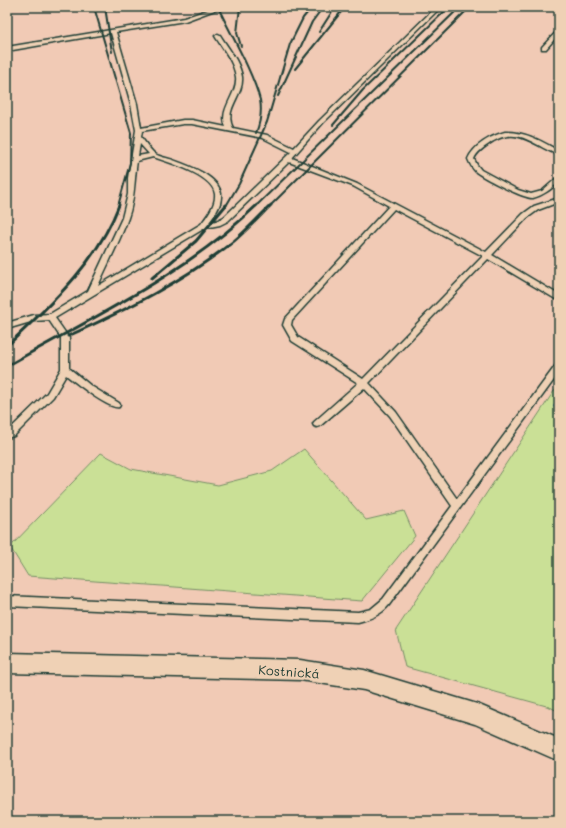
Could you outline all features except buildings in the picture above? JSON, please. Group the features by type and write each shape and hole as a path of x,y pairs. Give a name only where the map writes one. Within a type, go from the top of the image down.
{"street":[{"name":"Kostnická","path":"7,663 300,670 364,680 477,714 559,750"}],"lane":[{"path":"7,49 185,19 208,10 221,7"},
{"path":"7,326 34,318 51,317 203,226 226,220 295,151 321,122 439,7"},
{"path":"91,293 125,218 132,194 131,178 140,130 113,31"},
{"path":"544,48 559,31"},
{"path":"218,36 237,69 239,77 239,85 227,115 226,123 231,130"},
{"path":"140,130 183,122 265,136 295,151"},
{"path":"559,153 521,134 510,132 495,136 472,155 471,162 479,170 516,191 531,196 544,192 559,178"},
{"path":"138,138 153,155 192,170 211,183 217,190 217,202 203,226"},
{"path":"135,159 153,155"},
{"path":"288,158 355,185 394,205 487,255 559,298"},
{"path":"531,196 536,208"},
{"path":"317,424 364,383 525,216 536,208 559,200"},
{"path":"394,205 289,319 287,325 295,339 364,383 393,414 457,506"},
{"path":"7,435 11,434 50,395 65,369 64,338 51,317"},
{"path":"7,601 358,617 371,614 380,610 559,367"},
{"path":"65,369 88,388 116,405"}],"green space":[{"path":"559,389 559,712 550,707 405,667 396,630 554,391"},
{"path":"304,449 366,520 404,511 415,536 362,601 28,576 10,547 101,453 131,469 218,485 272,471"}],"railway":[{"path":"94,7 131,133 130,163 118,206"},
{"path":"105,7 112,52"},
{"path":"218,7 247,65 260,100 260,117 256,133"},
{"path":"240,7 237,33 241,46"},
{"path":"226,206 239,184 267,122 290,44 303,18 312,7"},
{"path":"278,96 312,22 323,7"},
{"path":"319,32 335,7"},
{"path":"295,69 345,7"},
{"path":"333,125 363,90 449,7"},
{"path":"256,206 460,7"},
{"path":"270,206 470,7"},
{"path":"7,346 71,282 98,246 110,226 119,205"},
{"path":"152,278 196,241 226,205"},
{"path":"7,366 138,293 200,252 229,230 257,205"},
{"path":"68,336 133,305 175,282 215,256 234,241 270,206"}]}
